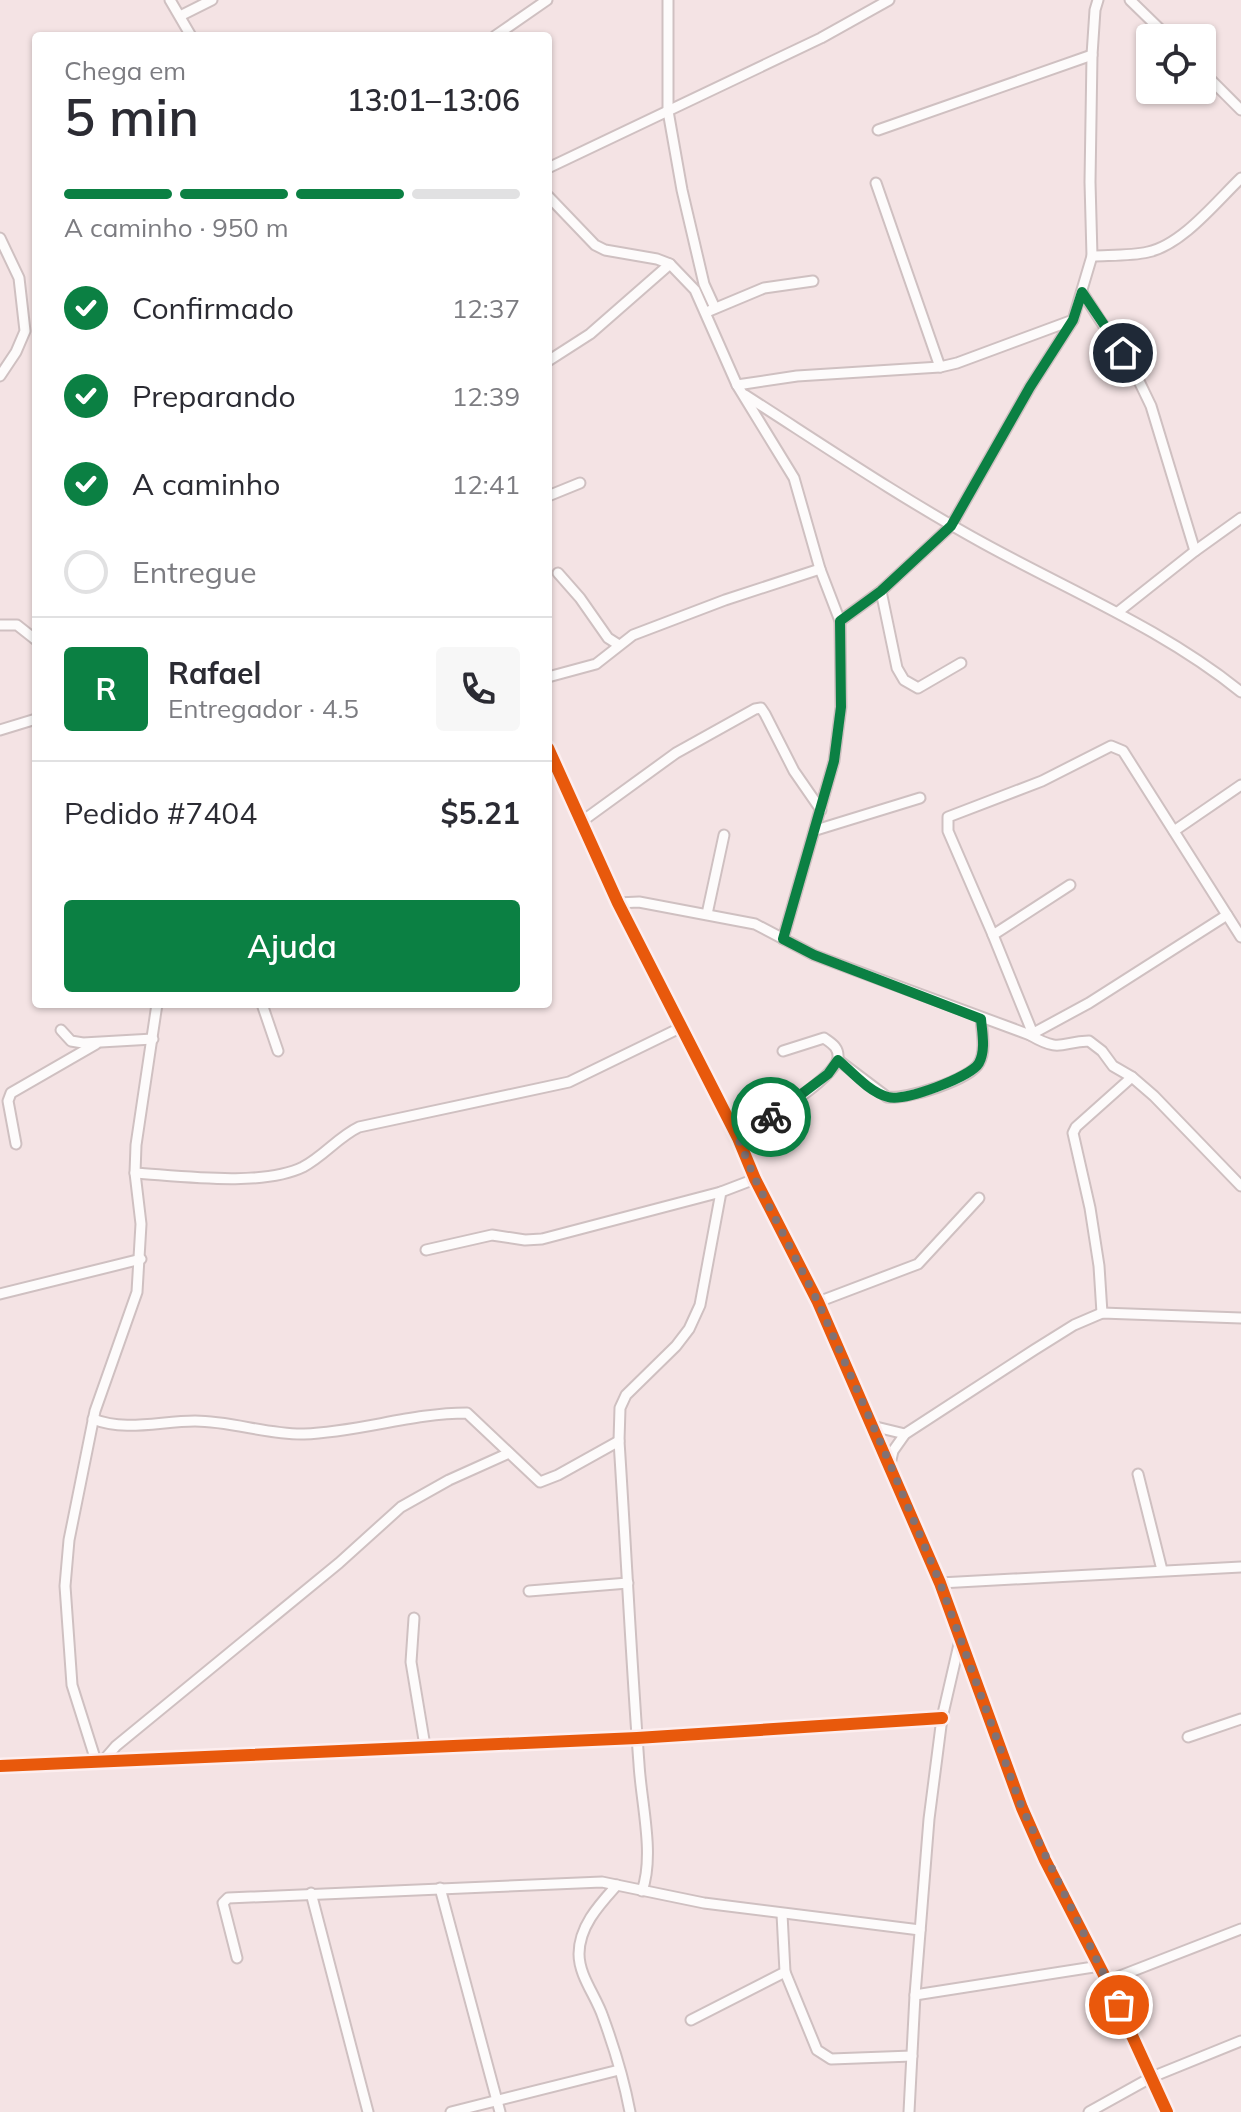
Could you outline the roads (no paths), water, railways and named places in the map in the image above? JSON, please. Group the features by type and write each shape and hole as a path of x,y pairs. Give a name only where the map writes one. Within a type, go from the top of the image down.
{"street":[{"path":"170,0 189,32"},
{"path":"180,16 212,0"},
{"path":"501,32 547,0"},
{"path":"668,0 668,111 682,190 710,310 740,389 794,478 820,569 840,621 840,731 816,830 783,939"},
{"path":"552,166 821,38 889,0"},
{"path":"840,621 881,591 951,526 1030,387 1073,320 1092,256 1092,55 1098,0"},
{"path":"1130,0 1155,24"},
{"path":"878,130 1092,55"},
{"path":"1216,85 1241,110"},
{"path":"1092,256 1148,253 1164,247 1179,238 1241,178"},
{"path":"876,183 940,367"},
{"path":"552,200 595,245 670,264 710,310"},
{"path":"0,238 19,278 25,331 0,376"},
{"path":"552,358 590,334 670,264"},
{"path":"710,310 764,288 813,281"},
{"path":"1082,292 1138,379 1151,406 1195,551"},
{"path":"740,389 797,376 940,367 1073,320"},
{"path":"740,389 951,526 1055,583 1118,612 1219,674 1241,692"},
{"path":"552,494 580,483"},
{"path":"1118,612 1241,518"},
{"path":"552,676 596,664 633,635 701,608 820,569"},
{"path":"558,573 608,638 619,645"},
{"path":"881,591 897,668 904,680 918,688 961,663"},
{"path":"0,625 17,625 32,637"},
{"path":"581,822 676,753 761,708 794,771 821,810"},
{"path":"0,730 32,720"},
{"path":"1032,1034 948,831 948,817 952,814 1042,781 1111,746 1123,751 1241,937"},
{"path":"552,758 618,903 818,1302 940,1583 1022,1808 1167,2112"},
{"path":"1174,831 1241,785"},
{"path":"816,830 920,798"},
{"path":"707,914 724,835"},
{"path":"993,935 1070,885"},
{"path":"618,903 639,902 755,924 814,955 981,1019 1032,1034 1055,1047 1089,1041 1102,1051 1113,1066 1132,1077 1175,1116 1241,1186"},
{"path":"1032,1034 1089,1003 1227,915"},
{"path":"99,1761 72,1685 65,1586 69,1540 93,1419 137,1292 141,1224 135,1173 136,1145 157,1008"},
{"path":"263,1008 278,1051"},
{"path":"838,1060 887,1097 894,1099 912,1095 959,1078 979,1065 983,1047 981,1019"},
{"path":"135,1173 202,1178 289,1173 311,1162 341,1136 359,1127 569,1082 682,1027"},
{"path":"61,1030 71,1041 96,1044 153,1039"},
{"path":"738,1138 799,1097 828,1074 838,1060 833,1043 824,1038 783,1051"},
{"path":"16,1144 8,1101 11,1093 96,1044"},
{"path":"1102,1313 1090,1208 1073,1133 1132,1077"},
{"path":"426,1250 492,1235 542,1239 721,1192 755,1179"},
{"path":"642,1891 647,1854 619,1441 620,1408 626,1395 689,1329 700,1305 721,1192"},
{"path":"818,1302 918,1264 979,1198"},
{"path":"0,1294 141,1259"},
{"path":"890,1464 893,1451 905,1434 1047,1342 1102,1313 1241,1318"},
{"path":"93,1419 120,1426 218,1421 304,1434 363,1429 431,1414 467,1413 540,1482 619,1441"},
{"path":"872,1426 905,1434"},
{"path":"99,1761 339,1563 401,1507 449,1480 509,1453"},
{"path":"1138,1474 1162,1570"},
{"path":"940,1583 1241,1567"},
{"path":"529,1591 628,1583"},
{"path":"414,1618 411,1662 425,1746"},
{"path":"909,2112 929,1819 942,1718 960,1640"},
{"path":"0,1766 637,1738 942,1718"},
{"path":"1188,1737 1241,1719"},
{"path":"237,1958 223,1903 234,1896 602,1882 704,1903 920,1930"},
{"path":"617,1885 590,1918 579,1953 582,1969 603,2016 630,2112"},
{"path":"440,1888 500,2112"},
{"path":"311,1893 368,2112"},
{"path":"782,1914 785,1972 817,2050 831,2059 912,2056"},
{"path":"1107,1981 1241,1929"},
{"path":"915,1995 1100,1966"},
{"path":"691,2020 785,1972"},
{"path":"1089,2112 1152,2077 1241,2041"},
{"path":"451,2112 619,2070"}]}
